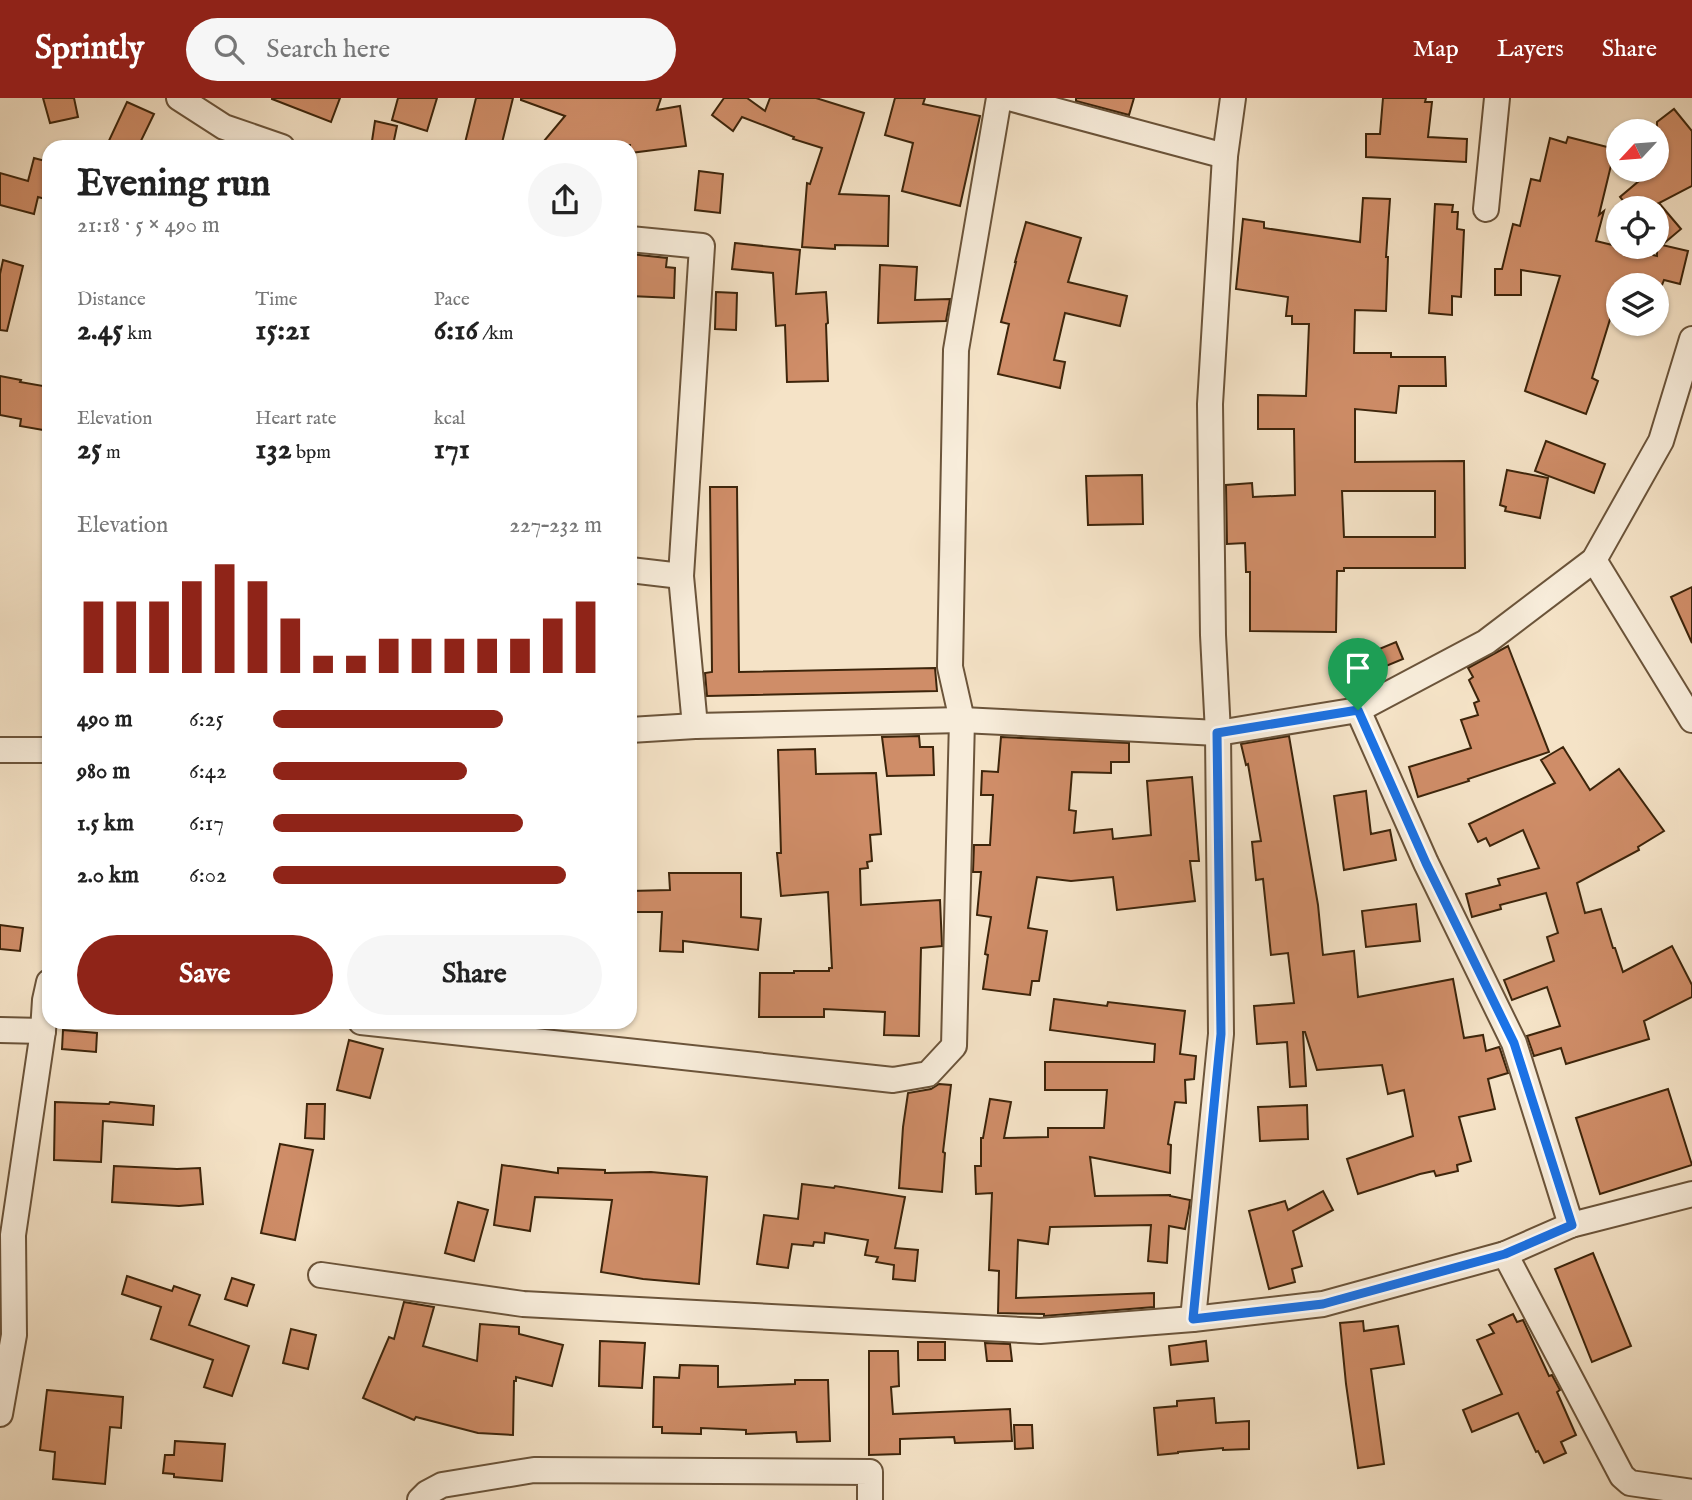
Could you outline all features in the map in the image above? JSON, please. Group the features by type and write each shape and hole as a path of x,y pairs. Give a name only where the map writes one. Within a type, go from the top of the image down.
{"street":[{"path":"179,98 224,127 262,140"},
{"path":"425,1029 893,1080 928,1074 954,1046 962,720 950,667 956,351 999,98"},
{"path":"1009,98 1225,156"},
{"path":"1193,1319 1221,1034 1210,404 1225,156 1233,98"},
{"path":"1486,209 1497,98"},
{"path":"637,240 702,246 681,576 695,726"},
{"path":"637,730 962,720 1217,733 1358,710 1486,642 1594,560 1661,441 1692,339"},
{"path":"1594,560 1692,720"},
{"path":"637,571 681,576"},
{"path":"1358,710 1426,863 1514,1043 1572,1225"},
{"path":"0,750 42,750"},
{"path":"0,1030 43,1031 13,1235 14,1335 0,1414"},
{"path":"321,1275 523,1304 1041,1331 1193,1319 1323,1304 1505,1254 1572,1225 1692,1194"},
{"path":"1505,1254 1622,1476 1630,1483 1692,1492"},
{"path":"420,1500 442,1485 547,1470 870,1472 870,1500"}],"building":[{"path":"43,98 74,98 78,117 50,123"},
{"path":"272,98 340,98 331,122"},
{"path":"398,98 437,98 427,131 392,120"},
{"path":"476,98 513,98 503,140 466,140"},
{"path":"661,98 657,110 680,106 686,146 637,152 637,140 545,140 565,116 521,100"},
{"path":"724,98 747,98 765,111 770,98 816,98 864,113 839,194 889,196 888,246 835,245 835,249 802,247 807,183 810,184 822,148 742,117 733,131 712,115"},
{"path":"895,98 925,98 923,104 980,116 960,206 902,191 913,143 885,135"},
{"path":"1076,98 1134,98 1129,115 1076,101"},
{"path":"1383,98 1426,98 1425,102 1432,102 1428,137 1467,139 1466,162 1366,157 1366,134 1380,134"},
{"path":"127,102 154,114 141,140 109,140"},
{"path":"1674,109 1692,131 1692,186 1669,198 1621,196 1638,182 1670,182 1670,119 1661,119"},
{"path":"375,121 397,126 394,140 372,140"},
{"path":"1568,137 1606,147 1607,182 1599,215 1604,211 1596,241 1606,243 1606,259 1669,259 1669,247 1688,251 1680,284 1669,281 1669,273 1606,273 1606,332 1592,378 1598,381 1586,414 1525,391 1560,276 1521,270 1521,295 1495,295 1495,269 1502,269 1513,224 1520,226 1531,179 1540,181 1550,138 1566,143"},
{"path":"34,158 42,160 42,198 38,197 34,214 0,205 0,173 28,181"},
{"path":"699,171 723,174 720,213 695,210"},
{"path":"1363,198 1390,199 1386,311 1355,310 1354,353 1391,353 1391,357 1445,357 1446,386 1399,386 1396,413 1355,409 1355,462 1464,461 1465,568 1344,568 1344,571 1337,571 1336,632 1250,631 1250,572 1246,572 1245,543 1227,544 1226,485 1252,483 1253,497 1295,495 1294,429 1258,429 1258,395 1306,396 1309,324 1292,324 1292,316 1286,316 1288,297 1236,289 1243,219 1264,222 1264,228 1360,242","holes":["1342,491 1435,491 1435,537 1344,537"]},
{"path":"1435,204 1453,205 1452,212 1458,212 1457,229 1464,230 1461,297 1452,296 1452,315 1429,313"},
{"path":"1669,215 1681,229 1669,239"},
{"path":"1026,222 1081,238 1068,282 1127,296 1120,326 1065,313 1054,360 1065,362 1060,388 998,374 1009,324 1001,322"},
{"path":"735,243 800,250 796,294 826,292 828,381 787,382 785,325 776,326 773,273 732,269"},
{"path":"637,255 667,258 666,267 675,268 674,298 637,296"},
{"path":"3,260 23,266 7,331 0,330 0,274"},
{"path":"880,265 917,267 915,300 950,299 946,321 878,323"},
{"path":"716,292 737,293 736,330 715,329"},
{"path":"0,376 42,386 42,430 20,426 21,419 0,415"},
{"path":"1546,441 1605,464 1594,493 1535,471"},
{"path":"1507,470 1548,478 1540,518 1505,511 1506,507 1500,505"},
{"path":"1142,475 1143,524 1088,525 1086,476"},
{"path":"710,487 737,487 739,672 935,668 937,691 707,696 705,673 712,672"},
{"path":"1692,587 1692,643 1671,597"},
{"path":"1396,642 1403,659 1350,681 1343,664"},
{"path":"1508,646 1549,752 1418,797 1409,767 1471,748 1461,720 1478,715 1474,703 1479,701 1469,680 1473,677 1468,668"},
{"path":"919,736 920,747 933,747 934,775 887,776 882,737"},
{"path":"1289,736 1318,905 1323,955 1354,951 1358,997 1453,979 1464,1038 1483,1035 1486,1051 1499,1047 1500,1049 1508,1073 1488,1079 1495,1109 1459,1117 1471,1161 1457,1165 1458,1171 1436,1176 1434,1171 1420,1174 1358,1194 1347,1159 1413,1136 1404,1090 1388,1094 1382,1065 1317,1070 1305,1032 1306,1086 1290,1087 1287,1042 1257,1044 1254,1006 1294,1003 1288,953 1271,955 1263,879 1256,880 1252,842 1261,841 1248,764 1246,765 1241,744"},
{"path":"1001,737 1129,743 1129,762 1111,762 1111,773 1072,772 1069,810 1076,811 1074,833 1112,829 1113,839 1151,835 1147,781 1192,777 1199,861 1190,861 1195,901 1117,910 1113,877 1071,881 1037,877 1028,928 1047,931 1039,981 1032,981 1030,995 983,989 991,917 977,915 981,872 973,872 974,845 990,845 993,795 981,795 982,771 998,772"},
{"path":"1563,747 1590,790 1619,769 1664,831 1638,847 1639,850 1577,883 1585,913 1601,909 1623,972 1672,946 1692,985 1692,997 1644,1021 1649,1039 1566,1064 1561,1048 1534,1056 1527,1036 1560,1026 1547,987 1512,1000 1504,980 1554,961 1547,937 1558,933 1546,893 1500,905 1501,909 1472,917 1466,894 1500,885 1498,879 1539,868 1523,830 1490,846 1486,838 1478,842 1469,824 1555,783 1541,760"},
{"path":"815,749 816,774 876,773 881,834 870,835 872,861 867,862 868,868 860,869 861,905 940,900 942,946 921,948 919,1036 884,1035 885,1012 824,1009 824,1017 759,1017 760,973 829,971 829,968 832,968 828,892 781,896 777,853 781,853 778,750"},
{"path":"1366,791 1371,834 1390,830 1396,860 1344,870 1334,796"},
{"path":"669,873 741,873 741,917 761,919 758,950 683,941 683,952 660,951 662,912 637,912 637,891 670,890"},
{"path":"1416,904 1420,941 1366,947 1362,911"},
{"path":"0,925 23,928 20,951 0,949"},
{"path":"1054,999 1107,1006 1108,1002 1185,1011 1180,1054 1196,1056 1194,1079 1185,1080 1186,1103 1175,1102 1168,1144 1171,1145 1170,1173 1090,1157 1095,1196 1170,1195 1190,1200 1189,1208 1185,1229 1169,1226 1167,1263 1148,1261 1151,1225 1050,1227 1048,1244 1018,1240 1016,1298 1154,1293 1154,1307 1044,1316 998,1313 999,1271 989,1270 992,1193 976,1194 975,1166 981,1166 981,1138 990,1099 1011,1102 1004,1138 1048,1137 1048,1128 1104,1128 1107,1090 1045,1090 1045,1062 1154,1062 1155,1044 1050,1030"},
{"path":"63,1030 97,1033 96,1052 62,1049"},
{"path":"349,1040 383,1049 370,1098 337,1090"},
{"path":"939,1084 951,1085 943,1152 942,1192 899,1188 908,1093 931,1089"},
{"path":"1668,1089 1692,1165 1600,1194 1576,1118"},
{"path":"55,1102 110,1102 154,1106 153,1125 103,1121 101,1162 54,1160"},
{"path":"307,1104 325,1104 324,1139 305,1138"},
{"path":"1307,1105 1308,1139 1260,1141 1258,1107"},
{"path":"280,1144 313,1150 295,1240 261,1233"},
{"path":"502,1165 558,1173 558,1168 605,1170 605,1173 651,1172 707,1177 699,1284 601,1272 612,1200 535,1197 530,1231 494,1225"},
{"path":"114,1166 200,1168 203,1204 179,1206 112,1202"},
{"path":"802,1184 835,1186 905,1197 895,1248 918,1250 915,1281 893,1279 894,1265 876,1262 878,1257 865,1255 868,1240 825,1233 824,1243 814,1242 813,1246 792,1244 788,1268 757,1264 764,1215 798,1219"},
{"path":"1323,1191 1333,1210 1293,1231 1302,1266 1292,1269 1295,1282 1269,1289 1249,1211 1285,1201 1288,1210"},
{"path":"458,1202 488,1210 474,1261 445,1253"},
{"path":"1593,1253 1631,1346 1592,1362 1555,1269"},
{"path":"127,1276 172,1291 174,1286 200,1295 189,1325 249,1346 232,1396 204,1387 213,1360 151,1339 161,1307 122,1294"},
{"path":"232,1278 254,1285 247,1306 225,1299"},
{"path":"404,1302 434,1307 423,1346 477,1361 480,1324 519,1327 519,1334 563,1345 552,1386 516,1377 513,1435 478,1433 416,1417 414,1420 363,1398 389,1337 394,1339"},
{"path":"1513,1314 1517,1322 1523,1320 1549,1376 1552,1375 1560,1390 1557,1392 1576,1435 1561,1442 1566,1453 1544,1463 1518,1413 1472,1432 1463,1410 1502,1394 1477,1340 1494,1333 1489,1325"},
{"path":"1363,1321 1364,1331 1398,1326 1404,1364 1371,1369 1384,1464 1358,1468 1340,1323"},
{"path":"291,1329 316,1335 308,1369 283,1363"},
{"path":"600,1341 645,1343 642,1388 599,1386"},
{"path":"1206,1341 1208,1361 1171,1365 1169,1346"},
{"path":"918,1342 945,1342 945,1360 918,1360"},
{"path":"985,1343 1010,1344 1012,1361 987,1361"},
{"path":"869,1351 898,1351 899,1386 891,1387 893,1414 1010,1409 1012,1441 955,1443 954,1437 900,1439 900,1454 869,1455"},
{"path":"680,1365 718,1366 718,1387 828,1380 830,1441 797,1442 796,1432 746,1434 746,1430 701,1428 701,1434 662,1433 662,1427 653,1427 654,1377 679,1378"},
{"path":"47,1390 123,1397 121,1428 110,1427 105,1484 53,1479 55,1452 40,1450"},
{"path":"1214,1398 1216,1423 1249,1421 1249,1449 1223,1448 1158,1455 1154,1408 1177,1406 1177,1401"},
{"path":"1014,1425 1032,1425 1033,1448 1015,1449"},
{"path":"175,1441 225,1444 222,1481 174,1477 174,1474 163,1473 165,1455 174,1455"}],"route":[{"path":"1358,710 1426,863 1514,1043 1572,1225 1505,1254 1323,1304 1193,1319 1221,1034 1217,733 1358,710"}]}
